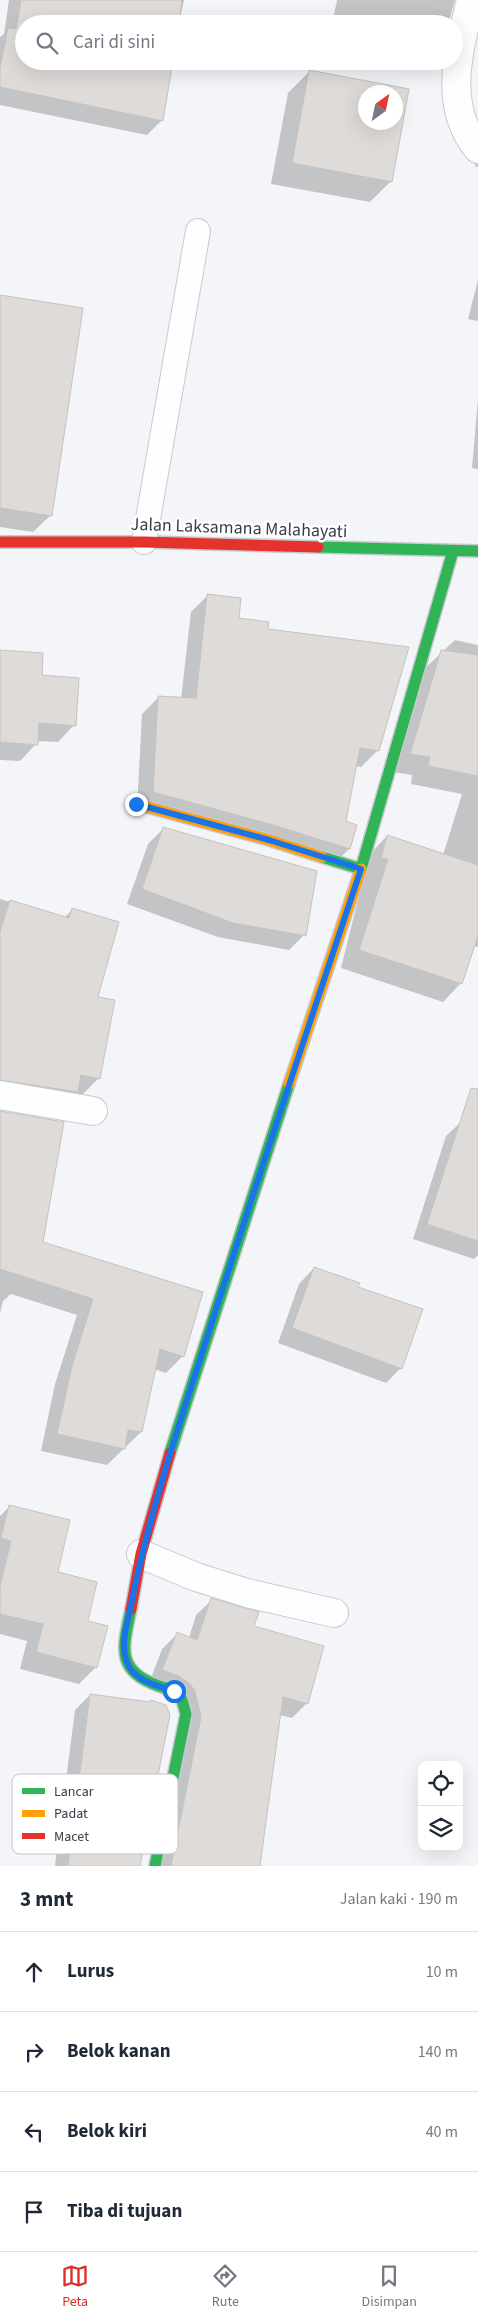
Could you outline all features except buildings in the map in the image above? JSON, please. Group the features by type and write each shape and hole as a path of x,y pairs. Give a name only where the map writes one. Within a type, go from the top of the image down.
{"main road":[{"name":"Jalan Laksamana Malahayati","path":"0,542 144,542 478,551"},
{"path":"174,1774 186,1714 180,1696 174,1691 145,1681 133,1673 126,1661 124,1644 142,1554 159,1488 258,1176 361,869 453,551"},
{"path":"136,804 269,840 361,869"}],"street":[{"path":"463,36 471,0"},
{"path":"456,70 456,102 468,137 478,149"},
{"path":"0,1096 93,1111"},
{"path":"142,1554 196,1577 247,1593 334,1613"}],"lane":[{"path":"144,542 198,231"}],"traffic: fast":[{"path":"318,547 478,551"},
{"path":"322,857 361,869 453,551"},
{"path":"170,1453 289,1084"},
{"path":"131,1609 125,1646 129,1665 135,1673 145,1680 178,1694 186,1714 174,1774"},
{"path":"155,1866 157,1854"}],"traffic: slow":[{"path":"136,804 269,840 322,857"},
{"path":"289,1084 361,869"}],"traffic: jam":[{"path":"0,542 144,542 318,547"},
{"path":"131,1609 141,1554 170,1453"}],"route":[{"path":"136,804 269,840 361,869 258,1176 159,1488 142,1554 124,1644 126,1661 133,1673 145,1681 174,1691"}]}
